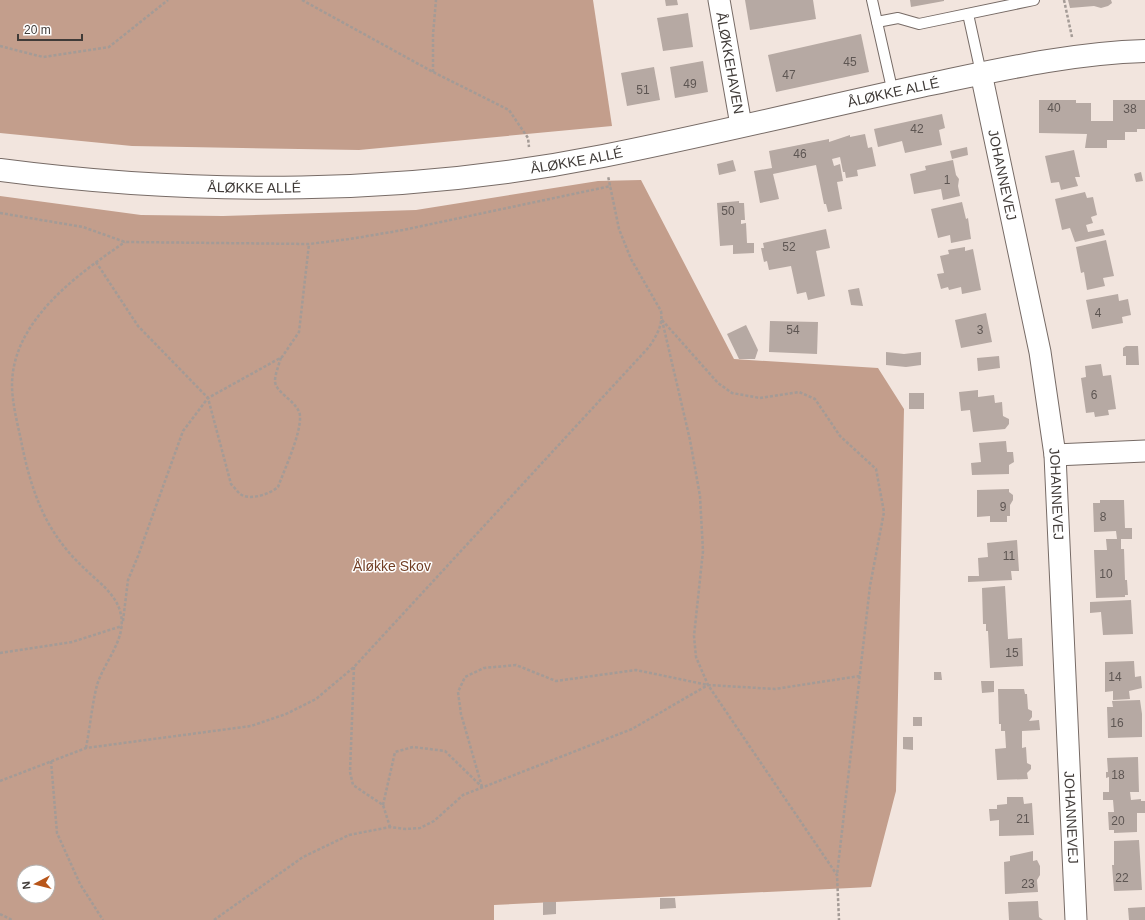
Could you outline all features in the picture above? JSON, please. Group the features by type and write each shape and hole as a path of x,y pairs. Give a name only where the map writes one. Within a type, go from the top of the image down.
{"street":[{"name":"ÅLØKKEHAVEN","path":"719,0 741,125"},
{"name":"ÅLØKKE ALLÉ","path":"0,170 61,178 182,187 311,188 442,178 532,168 604,156 981,74 1076,57 1145,51"},
{"name":"JOHANNEVEJ","path":"981,74 1040,352 1055,455 1076,920"},
{"path":"1055,455 1145,451"}],"lane":[{"path":"872,0 893,92"},
{"path":"877,22 898,18 919,24 1034,0"},
{"path":"968,14 981,74"}],"path":[{"path":"0,46 43,57 109,48 168,0"},
{"path":"302,0 433,72 509,110 528,138 532,168"},
{"path":"433,72 433,35 436,0"},
{"path":"1064,0 1076,57"},
{"path":"604,156 619,229 631,259 658,304 690,440 700,496 703,551 694,636 696,657 708,685 837,875"},
{"path":"0,213 83,227 125,242 309,244 403,230 610,186"},
{"path":"122,626 117,601 67,550 54,533 39,501 22,446 12,384 20,350 45,306 79,275 125,242"},
{"path":"96,262 138,326 208,398 231,484 241,494 254,497 273,492 278,487 299,428 300,414 290,399 277,388 275,381 282,357 299,332 309,244"},
{"path":"0,781 86,748 251,726 286,714 316,699 354,667 649,347 658,333 662,319"},
{"path":"662,319 718,383 732,393 760,398 799,392 815,399 840,436 876,469 884,512 870,586 848,770 837,875 839,920"},
{"path":"86,748 98,684 114,651 122,626 128,580 183,431 208,398 282,357"},
{"path":"0,653 72,642 122,626"},
{"path":"482,787 461,714 458,692 465,677 484,668 516,665 556,681 636,670 708,685 775,689 860,676"},
{"path":"354,667 350,772 353,785 383,805"},
{"path":"214,920 303,857 349,835 390,827 406,829 420,828 434,821 463,795 632,729 708,685"},
{"path":"390,827 383,805 395,752 413,746 445,751 482,787"},
{"path":"51,761 57,833 80,884 103,920"},
{"path":"0,914 12,920"}],"green space":[{"path":"0,0 593,0 612,126 359,150 132,146 0,133"},
{"name":"Åløkke Skov","path":"641,180 734,359 878,368 904,409 896,791 871,887 494,905 494,920 0,920 0,196 141,215 223,216 416,210 598,181"}],"building":[{"path":"665,0 677,0 678,5 666,6"},
{"path":"745,0 813,0 816,19 750,30"},
{"path":"910,0 944,0 944,1 911,7"},
{"path":"1068,0 1111,0 1112,3 1101,8 1094,6 1070,8"},
{"path":"688,13 693,47 663,51 657,18"},
{"path":"861,34 869,72 776,92 768,55"},
{"path":"703,61 708,92 675,98 670,67"},
{"path":"654,67 660,100 627,106 621,73"},
{"path":"1039,100 1076,100 1076,103 1091,103 1091,121 1113,121 1113,100 1145,100 1145,129 1137,129 1137,132 1125,132 1125,140 1107,140 1107,148 1085,148 1087,134 1039,133"},
{"path":"942,114 945,128 939,130 942,145 905,153 902,141 878,147 874,129"},
{"path":"865,134 868,148 872,147 876,166 857,170 858,176 846,178 845,172 843,172 840,157 832,159 834,166 840,164 843,181 837,182 842,209 828,212 826,204 824,204 816,165 773,174 779,199 760,203 754,171 772,168 769,151 829,139 829,142 850,135 850,137"},
{"path":"967,147 968,155 952,159 950,151"},
{"path":"1074,150 1080,177 1075,177 1078,186 1061,190 1059,182 1051,183 1045,156"},
{"path":"733,160 736,171 719,175 717,164"},
{"path":"953,160 956,175 959,179 958,186 960,196 943,200 941,189 914,194 910,174 926,170 925,166"},
{"path":"1141,172 1143,181 1136,182 1134,174"},
{"path":"1085,192 1087,198 1093,197 1097,215 1091,217 1093,223 1086,225 1088,232 1103,229 1105,235 1075,242 1070,228 1062,230 1055,199"},
{"path":"739,201 739,203 744,203 745,220 741,220 741,224 746,223 747,243 754,243 754,253 733,254 733,245 720,246 717,203"},
{"path":"962,202 966,219 968,218 971,239 951,243 950,235 938,238 931,209"},
{"path":"826,229 830,248 816,251 825,296 808,300 806,292 797,294 791,266 769,270 767,261 764,262 761,248 764,248 763,243"},
{"path":"1106,240 1114,276 1103,278 1105,286 1087,290 1084,272 1081,273 1076,247"},
{"path":"965,247 965,251 973,249 981,290 962,294 961,287 949,290 948,287 941,289 937,274 944,273 940,256 949,254 948,250"},
{"path":"859,288 863,306 851,305 848,290"},
{"path":"1118,294 1119,301 1128,299 1131,315 1122,317 1123,323 1092,329 1086,300"},
{"path":"986,313 992,342 961,348 955,320"},
{"path":"770,321 818,322 817,354 769,352"},
{"path":"746,325 758,350 755,359 739,359 727,334"},
{"path":"1126,346 1138,346 1139,365 1126,365 1126,356 1123,356 1123,348"},
{"path":"886,352 904,354 921,352 921,365 906,367 886,365"},
{"path":"999,356 1000,368 978,371 977,358"},
{"path":"1101,364 1103,376 1111,375 1116,409 1108,410 1109,415 1095,417 1094,412 1086,413 1081,378 1086,377 1085,366"},
{"path":"978,390 978,397 994,395 995,403 1002,402 1003,416 1009,419 1009,424 1005,429 973,432 970,410 961,411 959,392"},
{"path":"909,393 924,393 924,409 909,409"},
{"path":"1006,441 1007,452 1013,452 1014,462 1009,465 1009,474 972,475 971,463 981,462 979,443"},
{"path":"1009,489 1009,492 1013,495 1013,500 1010,505 1010,516 1007,516 1007,522 990,522 990,516 977,517 977,490"},
{"path":"1100,500 1124,500 1125,528 1132,528 1132,539 1121,539 1121,549 1124,549 1125,580 1127,580 1128,595 1125,595 1125,597 1096,598 1094,550 1107,550 1106,539 1117,539 1116,531 1094,532 1093,503 1100,503"},
{"path":"1017,540 1019,571 1011,571 1012,580 968,582 968,576 979,576 978,558 988,557 987,543"},
{"path":"1005,586 1008,639 1022,638 1023,666 990,668 988,631 986,631 986,624 983,624 982,588"},
{"path":"1131,600 1133,634 1103,635 1101,612 1090,613 1090,602"},
{"path":"1134,661 1135,677 1141,676 1142,688 1129,691 1130,699 1113,700 1113,691 1105,692 1105,662"},
{"path":"934,672 941,672 942,680 934,680"},
{"path":"981,681 994,681 994,692 982,693"},
{"path":"998,689 1024,689 1025,694 1027,694 1028,709 1032,711 1032,717 1029,721 1039,720 1040,730 1022,731 1022,748 1026,747 1027,763 1031,765 1031,769 1027,773 1028,779 997,780 995,749 1006,748 1005,731 1001,731 1001,724 999,724"},
{"path":"1140,700 1142,714 1142,737 1108,738 1107,707 1113,707 1112,701"},
{"path":"913,717 922,717 922,726 913,726"},
{"path":"903,737 913,737 913,750 903,749"},
{"path":"1138,757 1139,792 1130,792 1131,800 1141,799 1141,801 1145,801 1145,813 1137,813 1137,832 1114,833 1114,830 1109,830 1108,812 1114,812 1113,800 1103,800 1103,792 1109,792 1109,777 1106,778 1106,772 1108,772 1107,758"},
{"path":"1007,797 1023,797 1024,804 1032,803 1034,835 999,836 999,820 990,821 989,809 997,809 997,805 1007,804"},
{"path":"1139,840 1142,890 1114,891 1112,865 1114,865 1114,841"},
{"path":"1033,851 1033,861 1037,860 1040,866 1040,875 1037,880 1038,892 1005,894 1004,862 1010,861 1010,856"},
{"path":"660,898 675,898 676,908 660,909"},
{"path":"1038,901 1039,917 1043,920 1009,920 1008,902"},
{"path":"543,902 556,902 556,914 543,915"},
{"path":"1145,907 1145,920 1129,920 1128,908"}]}
